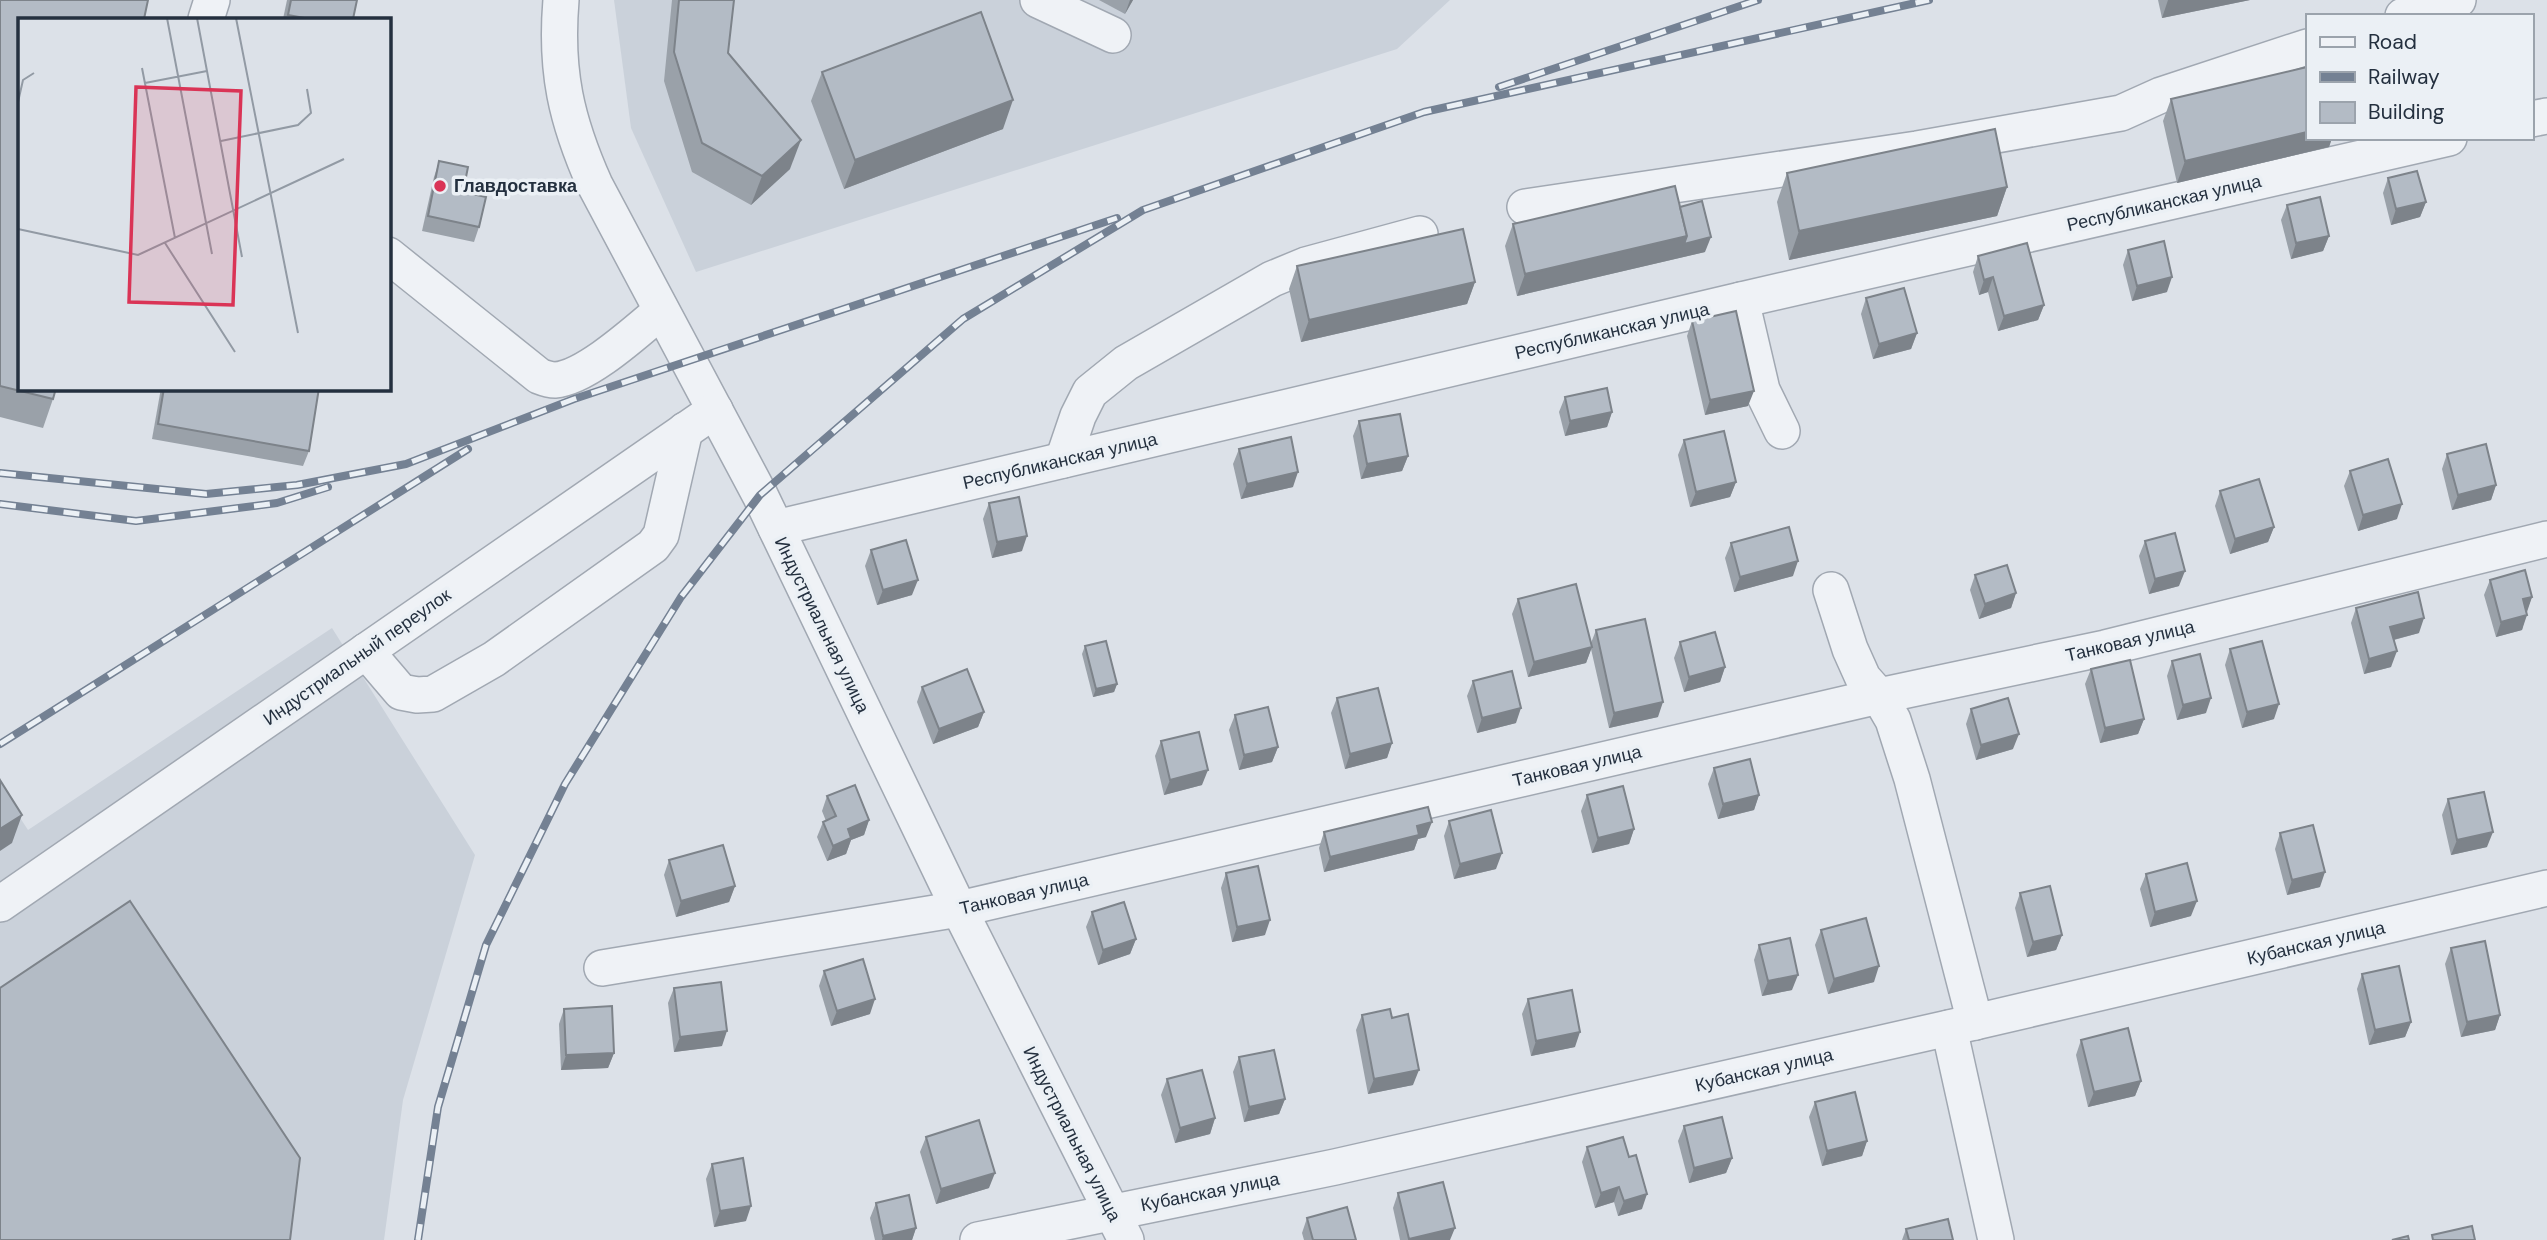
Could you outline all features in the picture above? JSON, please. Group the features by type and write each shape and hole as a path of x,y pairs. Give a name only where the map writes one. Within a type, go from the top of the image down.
{"street":[{"path":"206,18 212,0"},
{"name":"Индустриальная улица","path":"561,0 558,38 563,93 579,150 594,186 776,528 959,909 1118,1226"},
{"path":"1038,0 1113,35"},
{"path":"2410,14 2458,0"},
{"path":"1525,207 1917,149 2121,113 2161,95 2306,47"},
{"name":"Республиканская улица","path":"776,528 1741,300 2440,140"},
{"path":"1063,460 1078,416 1090,392 1126,363 1272,279 1306,265 1420,234"},
{"path":"390,257 539,376 553,380 565,378 599,360 662,311"},
{"path":"1741,300 1762,390 1782,431"},
{"name":"Индустриальный переулок","path":"0,904 715,410"},
{"path":"366,650 401,692 417,695 433,694 494,659 653,547 661,535 685,430"},
{"name":"Танковая улица","path":"602,968 959,909 1879,696 2105,648 2547,540"},
{"path":"1831,590 1863,678 1879,696 1893,720 1912,779 1962,1025 1996,1240"},
{"name":"Кубанская улица","path":"978,1240 1118,1226 1335,1167 1962,1025 2547,888"}],"shaded area":[{"path":"614,0 1450,0 1397,49 696,272 631,128"},
{"path":"332,628 475,855 403,1100 384,1240 0,1240 0,787 28,830"}],"building":[{"path":"0,0 148,0 144,18 18,18 18,390 55,390 53,399 0,386"},
{"path":"291,0 357,0 353,18 304,18 288,15"},
{"path":"679,0 734,0 728,53 801,140 762,176 702,143 674,52"},
{"path":"981,12 1013,100 855,160 822,72"},
{"path":"2306,67 2306,132 2185,161 2171,99"},
{"path":"1995,129 2007,187 1799,231 1787,173"},
{"path":"439,161 468,167 463,192 486,197 479,227 428,216"},
{"path":"2417,171 2426,202 2396,209 2388,178"},
{"path":"1675,186 1687,236 1525,274 1513,224"},
{"path":"2320,197 2329,236 2296,243 2287,205"},
{"path":"1702,201 1711,237 1684,244 1687,236 1680,207"},
{"path":"1463,229 1475,282 1309,320 1297,266"},
{"path":"2164,241 2172,277 2137,286 2128,250"},
{"path":"2027,243 2044,305 2004,316 1993,277 1984,280 1978,256"},
{"path":"1904,288 1917,333 1879,344 1866,298"},
{"path":"1736,311 1754,391 1710,400 1692,321"},
{"path":"1607,388 1612,412 1570,421 1565,397"},
{"path":"164,390 319,390 309,451 158,424"},
{"path":"1400,414 1408,456 1367,464 1359,421"},
{"path":"1724,431 1736,482 1696,492 1684,440"},
{"path":"1291,437 1298,472 1247,484 1239,449"},
{"path":"2486,444 2496,485 2458,495 2447,454"},
{"path":"2388,459 2402,504 2363,515 2350,471"},
{"path":"2259,479 2274,527 2235,539 2220,491"},
{"path":"1019,497 1027,536 997,542 989,503"},
{"path":"1789,527 1798,561 1740,577 1731,543"},
{"path":"2175,533 2185,571 2155,579 2145,541"},
{"path":"906,540 918,580 883,590 871,550"},
{"path":"2007,565 2016,593 1985,604 1975,575"},
{"path":"2525,570 2532,597 2523,599 2527,615 2501,622 2490,580"},
{"path":"1576,584 1592,647 1534,662 1518,599"},
{"path":"2418,592 2424,618 2390,627 2397,651 2369,659 2356,608"},
{"path":"1645,619 1663,702 1614,713 1596,630"},
{"path":"1715,632 1725,667 1689,677 1680,642"},
{"path":"1106,641 1117,684 1096,689 1085,646"},
{"path":"2262,641 2279,704 2247,712 2230,649"},
{"path":"2200,654 2211,698 2183,705 2172,661"},
{"path":"2130,660 2144,719 2105,728 2091,669"},
{"path":"967,669 984,712 939,729 922,687"},
{"path":"1512,671 1521,708 1482,718 1473,681"},
{"path":"1378,688 1392,743 1350,754 1337,698"},
{"path":"2008,698 2019,734 1981,745 1971,709"},
{"path":"1268,707 1278,747 1244,755 1235,715"},
{"path":"1199,732 1208,770 1170,780 1161,741"},
{"path":"1750,759 1759,795 1723,804 1714,768"},
{"path":"0,780 22,815 0,829"},
{"path":"855,785 869,820 848,829 851,838 833,846 823,822 836,816 827,796"},
{"path":"1623,786 1634,829 1598,838 1587,795"},
{"path":"2484,792 2493,832 2457,840 2448,799"},
{"path":"1428,807 1432,822 1417,826 1419,835 1330,857 1324,832"},
{"path":"1491,810 1502,853 1460,864 1449,821"},
{"path":"2313,825 2325,872 2292,880 2280,833"},
{"path":"723,845 735,886 681,901 669,860"},
{"path":"2187,863 2197,901 2155,912 2146,874"},
{"path":"1258,866 1270,920 1237,927 1226,873"},
{"path":"2050,886 2062,935 2033,942 2020,893"},
{"path":"130,901 300,1158 290,1240 0,1240 0,988"},
{"path":"1124,902 1136,939 1103,950 1092,912"},
{"path":"1866,918 1879,966 1834,979 1821,930"},
{"path":"1790,938 1798,975 1768,981 1759,945"},
{"path":"2485,941 2500,1015 2467,1022 2451,948"},
{"path":"863,959 875,999 837,1011 824,971"},
{"path":"2399,966 2411,1022 2375,1030 2362,974"},
{"path":"721,982 727,1031 680,1037 674,988"},
{"path":"1572,990 1580,1032 1536,1041 1528,999"},
{"path":"612,1006 614,1053 566,1055 564,1009"},
{"path":"1390,1009 1392,1018 1408,1014 1419,1070 1374,1079 1362,1015"},
{"path":"2128,1028 2141,1081 2094,1092 2081,1040"},
{"path":"1274,1050 1285,1099 1249,1107 1239,1057"},
{"path":"1202,1070 1215,1118 1180,1128 1167,1079"},
{"path":"1855,1092 1867,1141 1827,1151 1815,1102"},
{"path":"1722,1117 1732,1158 1694,1168 1684,1126"},
{"path":"979,1120 995,1173 941,1189 926,1137"},
{"path":"1623,1137 1629,1157 1636,1155 1647,1194 1624,1201 1619,1187 1601,1193 1587,1147"},
{"path":"743,1158 751,1206 720,1211 712,1164"},
{"path":"1443,1182 1455,1228 1409,1239 1398,1193"},
{"path":"909,1195 916,1228 883,1236 876,1203"},
{"path":"1347,1207 1356,1240 1313,1240 1307,1218"},
{"path":"1948,1219 1953,1240 1909,1240 1906,1229"},
{"path":"2472,1226 2475,1240 2433,1240 2432,1235"},
{"path":"2408,1236 2409,1240 2392,1240"}],"railway":[{"path":"1499,87 1758,0"},
{"path":"418,1240 438,1107 486,945 565,784 681,597 760,495 963,319 1143,210 1424,112 1929,0"},
{"path":"0,473 206,494 297,485 406,464 574,399 1117,218"},
{"path":"0,744 468,449"},
{"path":"0,504 136,521 277,503 328,487"}],"place":[{"name":"Главдоставка","path":"440,186"}]}
